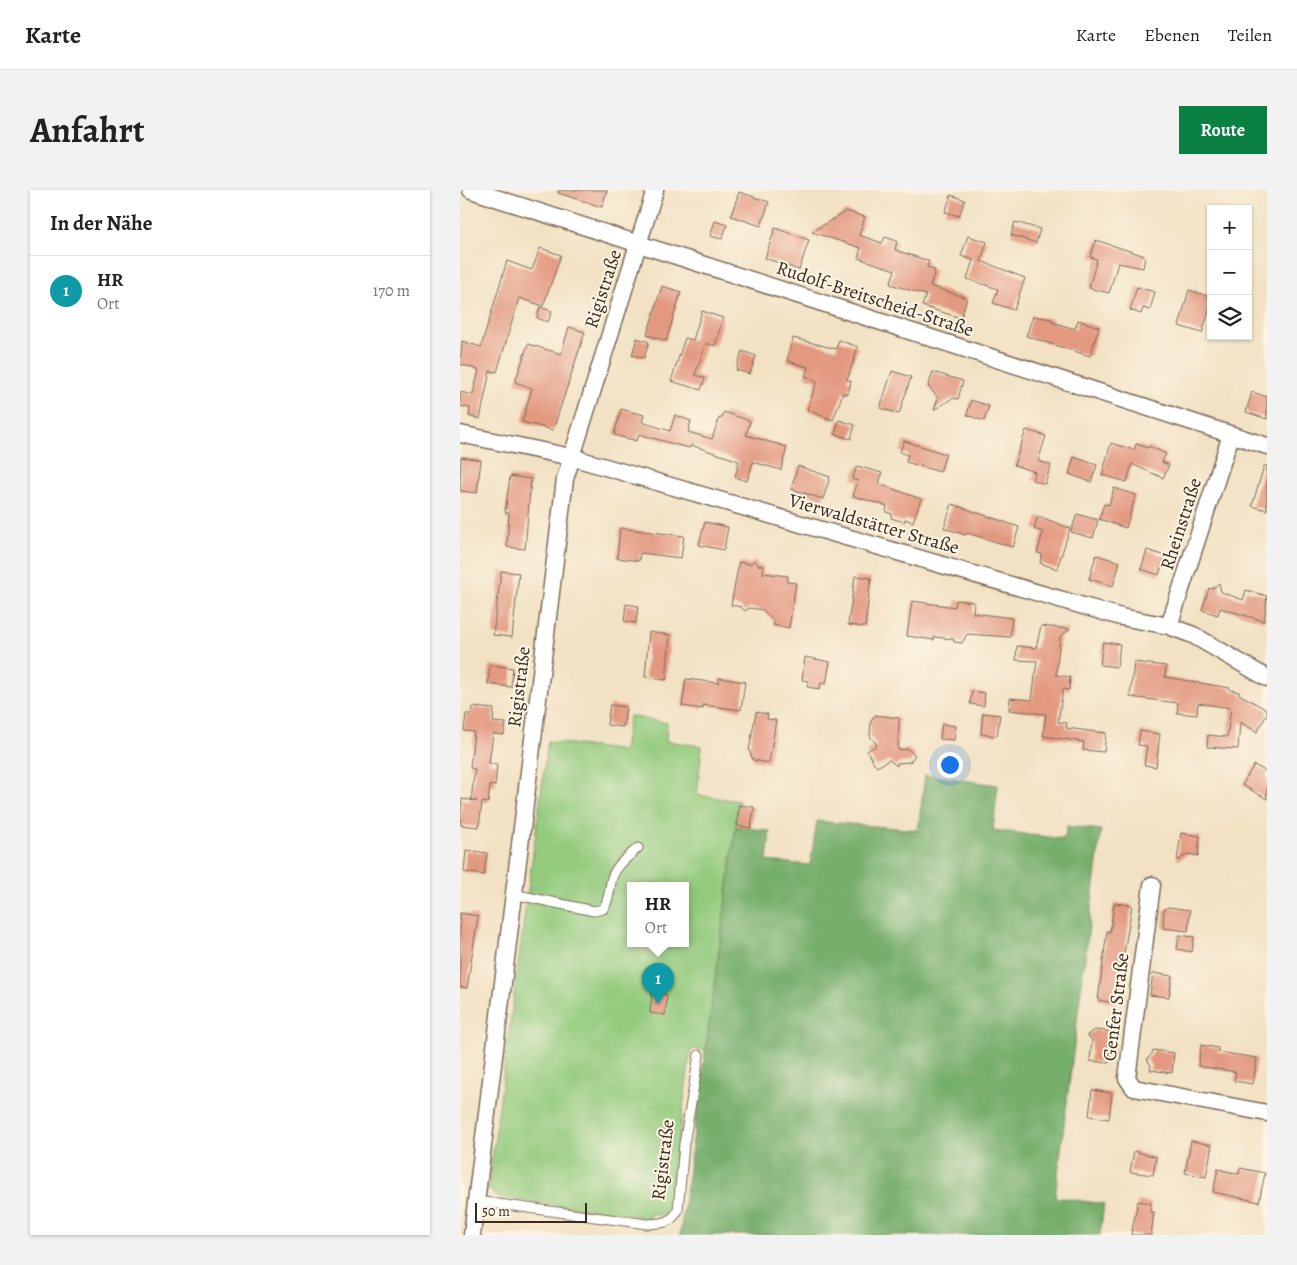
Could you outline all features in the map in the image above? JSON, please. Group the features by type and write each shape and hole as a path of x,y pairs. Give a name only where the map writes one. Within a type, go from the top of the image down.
{"street":[{"name":"Rudolf-Breitscheid-Straße","path":"471,190 1267,446"},
{"name":"Rigistraße","path":"472,1235 470,1207 513,894 566,479 571,457 655,190"},
{"name":"Vierwaldstätter Straße","path":"460,434 571,457 1121,617 1169,626 1193,635 1267,678"},
{"name":"Rheinstraße","path":"1169,626 1231,435"},
{"name":"Genfer Straße","path":"1152,885 1127,1078 1134,1088 1267,1113"}],"lane":[{"path":"513,894 594,911 603,909 607,903 612,878 618,866 638,848"},
{"name":"Rigistraße","path":"470,1207 647,1224 666,1223 673,1219 678,1210 684,1144 699,1055"}],"green space":[{"path":"629,716 667,723 666,741 702,746 697,795 739,801 706,1050 691,1049 669,1209 663,1216 650,1213 650,1218 497,1197 488,1189 548,741 624,751"},
{"path":"925,775 998,785 993,830 1064,839 1067,826 1101,830 1055,1197 1104,1204 1100,1235 680,1235 736,826 770,831 767,861 810,865 817,821 918,830"}],"building":[{"path":"558,190 607,190 602,207 558,193"},
{"path":"739,192 769,202 761,226 731,216"},
{"path":"951,195 965,200 959,216 945,212"},
{"path":"846,211 865,217 859,235 882,243 885,237 897,241 895,250 929,261 927,267 935,270 930,286 967,298 961,318 922,306 926,295 890,284 895,270 858,258 861,248 812,232"},
{"path":"715,221 727,225 722,239 710,236"},
{"path":"1015,222 1040,229 1036,243 1011,235"},
{"path":"775,228 809,240 799,270 765,258"},
{"path":"968,236 987,242 981,261 1025,278 1014,310 993,303 998,289 967,279 973,260 961,256"},
{"path":"1096,240 1145,256 1143,268 1118,263 1109,293 1089,288 1097,259 1090,257"},
{"path":"540,248 561,255 543,306 519,298 497,372 490,371 480,419 469,416 470,408 460,406 460,392 473,395 479,370 460,364 462,341 481,347 507,261 532,270"},
{"path":"662,286 681,292 666,341 647,335"},
{"path":"1137,287 1155,292 1150,310 1143,308 1141,314 1130,310"},
{"path":"1189,290 1207,296 1207,317 1202,333 1179,326"},
{"path":"540,307 552,311 548,322 537,318"},
{"path":"702,311 723,318 715,346 706,343 695,375 705,378 701,390 671,381 685,338 693,340"},
{"path":"1033,316 1052,319 1052,322 1075,329 1078,320 1099,327 1090,356 1026,336"},
{"path":"569,327 585,332 553,430 522,422 532,388 515,382 528,344 561,354"},
{"path":"637,338 649,342 644,358 632,355"},
{"path":"793,338 836,349 839,340 858,347 847,380 851,381 848,394 843,393 833,420 807,410 817,381 805,376 808,367 787,361"},
{"path":"742,351 756,356 750,374 736,370"},
{"path":"892,371 911,377 899,414 880,408"},
{"path":"933,372 963,381 958,399 953,398 934,410 938,398 928,386"},
{"path":"1252,392 1267,397 1267,419 1246,412"},
{"path":"971,400 989,406 984,421 967,415"},
{"path":"621,409 644,415 642,422 670,431 675,415 691,421 688,432 712,439 719,418 721,419 724,412 750,421 746,435 787,447 781,470 753,462 747,481 735,477 739,461 691,445 690,448 639,434 637,441 614,435"},
{"path":"839,420 855,425 851,439 835,434"},
{"path":"1026,430 1046,436 1038,461 1051,465 1045,484 1032,480 1035,472 1014,465"},
{"path":"904,441 946,454 940,472 906,462 908,455 900,452"},
{"path":"1111,443 1134,450 1136,444 1148,448 1149,446 1166,454 1162,462 1169,465 1163,478 1132,464 1127,482 1102,475"},
{"path":"461,457 481,460 477,493 460,491"},
{"path":"1074,457 1097,465 1091,482 1069,474"},
{"path":"798,466 830,477 823,499 791,489"},
{"path":"857,466 882,473 879,484 921,499 913,522 905,519 904,522 891,518 892,514 886,512 887,506 853,496 858,481 852,479"},
{"path":"1264,466 1267,466 1267,510 1252,506"},
{"path":"510,476 531,479 525,549 507,547 509,513 505,513"},
{"path":"1114,488 1136,495 1126,528 1099,519 1104,504 1109,505"},
{"path":"952,504 1019,527 1013,547 944,528"},
{"path":"1077,514 1098,520 1093,538 1071,532"},
{"path":"1038,516 1070,528 1057,569 1040,563 1042,554 1037,553 1043,532 1034,529"},
{"path":"705,522 728,527 724,550 699,545"},
{"path":"620,528 684,536 681,558 640,553 639,561 617,558"},
{"path":"1147,550 1165,556 1159,575 1141,569"},
{"path":"1096,555 1120,562 1113,586 1089,579"},
{"path":"755,560 758,565 764,566 763,573 788,576 787,582 796,583 789,628 773,625 774,622 763,610 750,608 745,611 741,607 731,605 739,562 750,564"},
{"path":"501,571 519,573 512,637 493,635"},
{"path":"855,576 871,578 865,627 848,625"},
{"path":"1219,583 1221,592 1243,600 1246,590 1267,596 1264,621 1220,608 1218,615 1202,610 1209,588 1212,589"},
{"path":"956,600 974,602 973,613 1012,618 1010,637 967,634 962,643 954,642 953,639 934,637 934,640 907,636 912,601 955,607"},
{"path":"626,604 638,606 636,623 624,621"},
{"path":"1041,626 1070,629 1060,637 1056,675 1070,677 1069,690 1063,689 1058,722 1067,723 1066,728 1106,733 1104,752 1083,750 1084,742 1043,736 1046,714 1009,710 1010,698 1032,700 1037,661 1016,660 1017,646 1036,648"},
{"path":"649,632 670,635 666,680 645,677"},
{"path":"1103,642 1120,644 1117,667 1100,665"},
{"path":"805,657 830,662 826,684 821,683 820,689 807,687 808,681 802,680"},
{"path":"1134,662 1166,666 1165,677 1230,688 1230,690 1239,692 1239,694 1267,710 1267,714 1257,732 1240,722 1238,749 1207,747 1208,735 1227,737 1231,708 1198,703 1197,715 1177,713 1178,703 1130,697"},
{"path":"490,665 513,668 511,687 488,684"},
{"path":"719,678 745,682 741,710 703,705 703,709 682,706 686,679 719,683"},
{"path":"972,691 985,693 984,706 970,704"},
{"path":"610,705 626,707 623,727 607,725"},
{"path":"473,707 494,709 493,722 506,723 504,735 493,734 489,763 497,764 495,786 490,785 488,803 482,802 479,827 460,825 462,799 477,801 471,800 475,769 470,768 474,732 464,731 466,714 472,714"},
{"path":"756,712 768,714 767,719 776,720 769,763 753,760 749,750"},
{"path":"983,713 1000,715 997,736 981,734"},
{"path":"875,715 899,718 898,750 908,749 915,755 910,762 897,763 897,766 889,760 877,767 874,763 867,751 877,745 870,736 871,721"},
{"path":"942,724 956,726 954,740 940,739"},
{"path":"1140,731 1160,734 1156,767 1144,765 1147,746 1138,745"},
{"path":"1254,765 1267,772 1267,799 1242,785"},
{"path":"739,805 754,807 751,828 737,826"},
{"path":"1181,833 1200,836 1198,856 1188,854 1177,861"},
{"path":"466,850 487,853 484,875 464,872"},
{"path":"1114,903 1132,905 1122,965 1125,965 1122,993 1116,993 1115,1003 1098,1000 1107,931 1110,932"},
{"path":"1168,907 1190,910 1188,931 1163,928 1164,910"},
{"path":"460,913 478,916 467,988 460,987"},
{"path":"1179,935 1194,937 1192,952 1177,949"},
{"path":"1153,973 1172,976 1169,997 1150,995"},
{"path":"652,992 667,995 665,1015 650,1013"},
{"path":"1095,1030 1116,1032 1114,1051 1110,1050 1109,1063 1090,1061 1092,1040 1087,1035"},
{"path":"1201,1045 1218,1048 1218,1052 1257,1058 1253,1084 1234,1081 1236,1072 1198,1066"},
{"path":"1153,1050 1174,1053 1172,1073 1150,1070 1151,1066 1147,1059"},
{"path":"1092,1090 1112,1093 1109,1119 1089,1116"},
{"path":"1191,1141 1212,1145 1206,1177 1185,1173"},
{"path":"1134,1151 1156,1157 1153,1175 1130,1172"},
{"path":"1240,1168 1265,1173 1259,1202 1213,1192 1218,1169 1239,1174"},
{"path":"1138,1201 1151,1203 1150,1212 1154,1212 1151,1235 1131,1235"}],"place":[{"name":"HR","path":"658,1004"}]}
